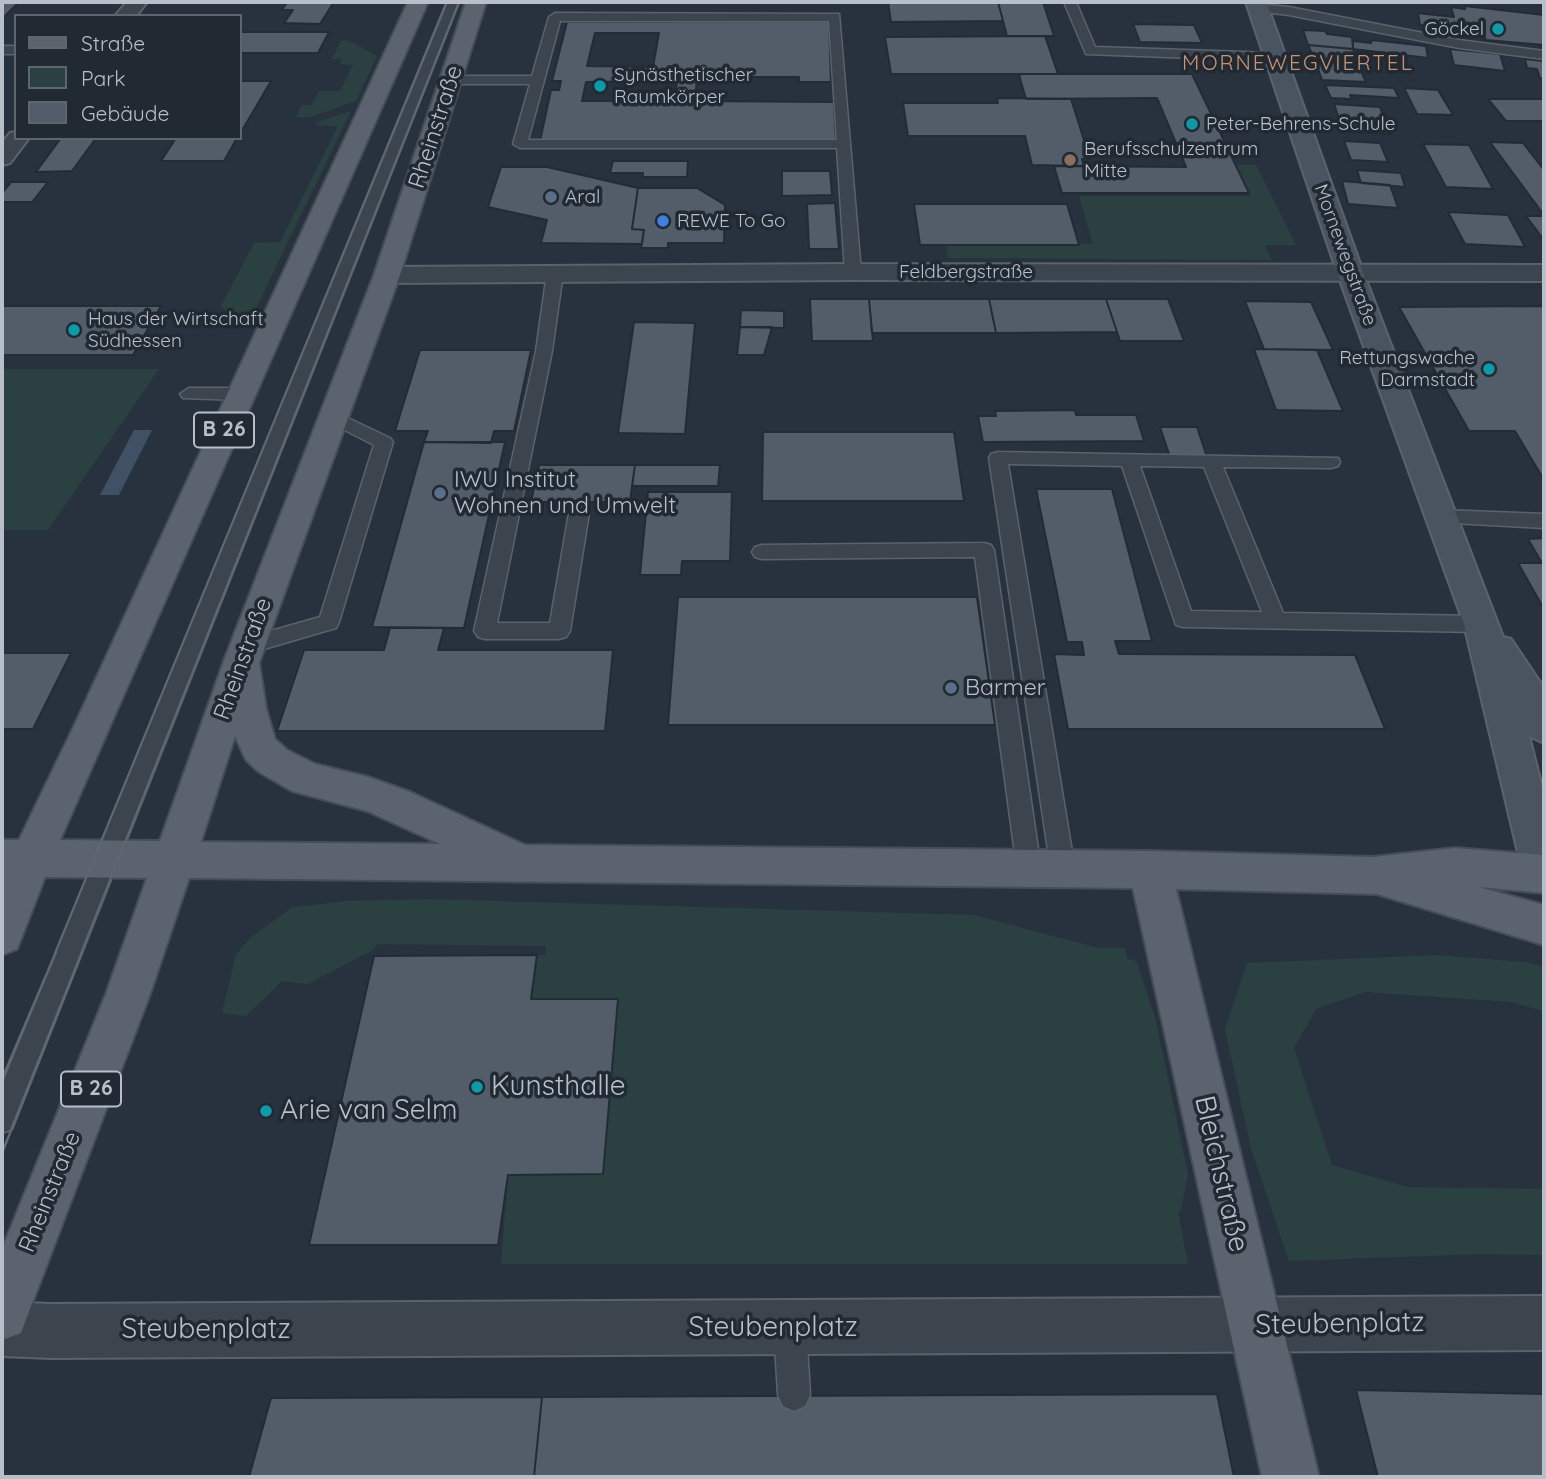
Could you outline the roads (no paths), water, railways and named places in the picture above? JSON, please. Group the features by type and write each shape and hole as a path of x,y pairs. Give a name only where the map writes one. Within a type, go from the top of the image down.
{"main road":[{"name":"B 26","path":"2,935 16,858 95,722 418,2"},
{"name":"Rheinstraße","path":"2,1314 122,1012 245,652 387,275 453,80 476,2"},
{"path":"245,652 247,708 252,730 260,749 273,761 306,779 368,794 396,804 518,863"},
{"path":"16,858 1150,870 1373,876 1455,866 1544,874"},
{"name":"Bleichstraße","path":"1150,870 1291,1477"},
{"path":"1373,876 1544,925"}],"street":[{"name":"Mornewegstraße","path":"1257,5 1350,272 1482,624 1544,874"},
{"path":"2,158 16,140"},
{"name":"Feldbergstraße","path":"387,275 853,272 1544,273"},
{"name":"Mornewegstraße","path":"1482,624 1534,703 1544,728"},
{"name":"Steubenplatz","path":"2,1329 65,1331 1544,1323"}],"lane":[{"name":"Rheinstraße","path":"2,1119 453,2"},
{"path":"1070,2 1090,51 1275,57"},
{"path":"1257,5 1459,44 1544,55"},
{"path":"841,135 520,144 555,17 835,17 841,135 853,272"},
{"path":"453,80 538,80"},
{"path":"555,273 544,351 485,631 559,631 579,513"},
{"path":"189,394 240,394"},
{"path":"245,652 329,622 384,442 333,417"},
{"path":"1046,869 998,458 1331,462"},
{"path":"1129,460 1183,619 1482,624"},
{"path":"1211,461 1275,620"},
{"path":"1442,517 1544,520"},
{"path":"762,552 984,550 1046,869"},
{"path":"790,1328 794,1395"}],"water":[{"path":"134,430 152,430 119,495 100,495"}],"tram line":[{"path":"55,953 447,2"},
{"path":"81,953 459,2"},
{"path":"2,1079 56,952"},
{"path":"2,1153 82,952"}],"place":[{"name":"Göckel","path":"1498,29"},
{"name":"Synästhetischer Raumkörper","path":"600,86"},
{"name":"Peter-Behrens-Schule","path":"1192,124"},
{"name":"Berufsschulzentrum Mitte","path":"1070,160"},
{"name":"Aral","path":"551,197"},
{"name":"REWE To Go","path":"663,221"},
{"name":"Haus der Wirtschaft Südhessen","path":"74,330"},
{"name":"Rettungswache Darmstadt","path":"1489,369"},
{"name":"IWU Institut Wohnen und Umwelt","path":"440,493"},
{"name":"Barmer","path":"951,688"},
{"name":"Kunsthalle","path":"477,1087"},
{"name":"Arie van Selm","path":"266,1111"}],"district":[{"name":"MORNEWEGVIERTEL","path":"1298,64"}]}
